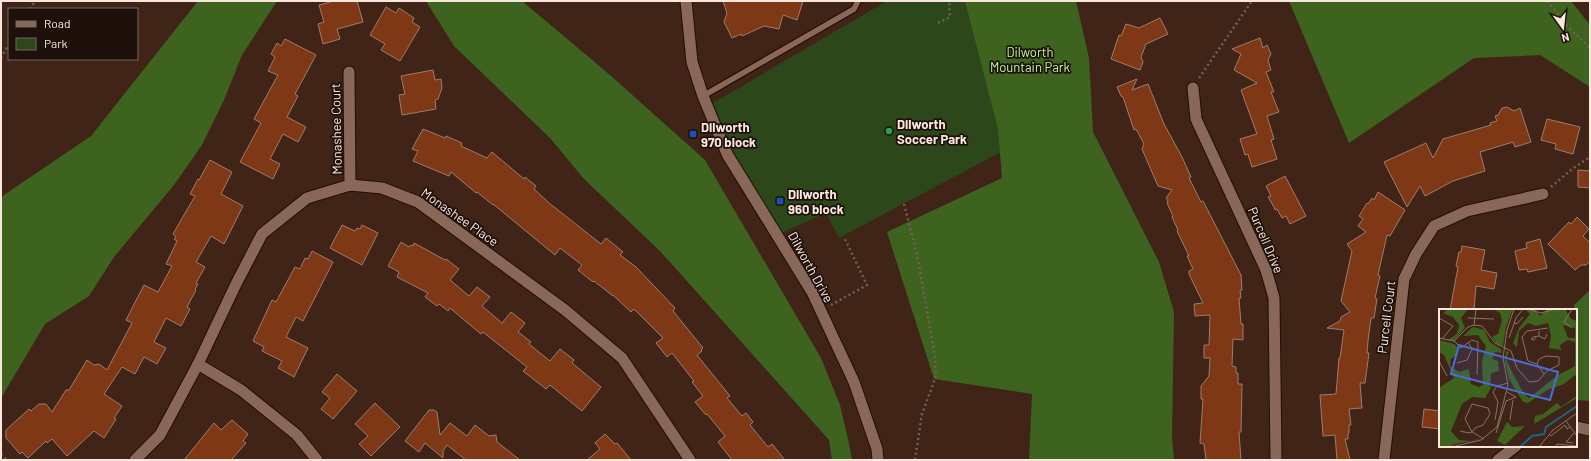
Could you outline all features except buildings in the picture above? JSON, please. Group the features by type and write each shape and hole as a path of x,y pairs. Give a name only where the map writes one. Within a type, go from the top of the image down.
{"street":[{"name":"Dilworth Drive","path":"686,1 692,62 703,96 727,154 812,292 854,382 877,449 878,460"},
{"name":"Monashee Court","path":"349,72 350,185"},
{"name":"Purcell Drive","path":"1193,88 1196,119 1266,270 1274,298 1276,460"},
{"name":"Monashee Place","path":"135,460 160,435 198,364 236,284 262,234 307,198 350,185 382,188 418,202 565,310 622,358 690,460"},
{"name":"Purcell Court","path":"1384,460 1404,279 1416,254 1434,226 1467,211 1542,194"},
{"path":"198,364 241,390 297,435 317,460"},
{"path":"1577,427 1590,430"},
{"path":"1498,460 1515,447"}],"lane":[{"path":"703,96 854,9 858,1"}],"path":[{"path":"938,23 950,16 949,1"},
{"path":"1193,88 1252,1"},
{"path":"1548,1 1565,24 1590,48"},
{"path":"1,58 8,46"},
{"path":"1542,194 1572,169 1590,157"},
{"path":"904,204 917,254 926,300 936,376 922,414 915,460"},
{"path":"820,310 867,285 844,237"},
{"path":"1,454 7,460"}],"green space":[{"path":"198,1 277,1 242,55 224,100 202,145 174,185 114,257 89,296 45,324 1,398 1,197 91,136"},
{"path":"426,1 522,1 610,75 705,160 821,358 840,405 852,460 832,460 829,440 660,251 584,179 550,138 454,46"},
{"name":"Dilworth Soccer Park","path":"887,1 1071,1 1001,152 839,238 826,213 777,235 722,137 708,106"},
{"name":"Dilworth Mountain Park","path":"965,1 1076,1 1089,58 1093,132 1159,262 1174,312 1172,438 1174,460 1029,460 1032,394 934,379 887,232 1002,178 998,129"},
{"path":"1289,1 1571,1 1590,25 1590,87 1540,55 1474,58 1349,143"},
{"path":"1590,290 1590,401 1577,400 1577,309 1574,309 1574,305"}],"place":[{"name":"Dilworth Soccer Park","path":"889,131"},
{"name":"Dilworth 970 block","path":"693,134"},
{"name":"Dilworth 960 block","path":"780,201"}]}
